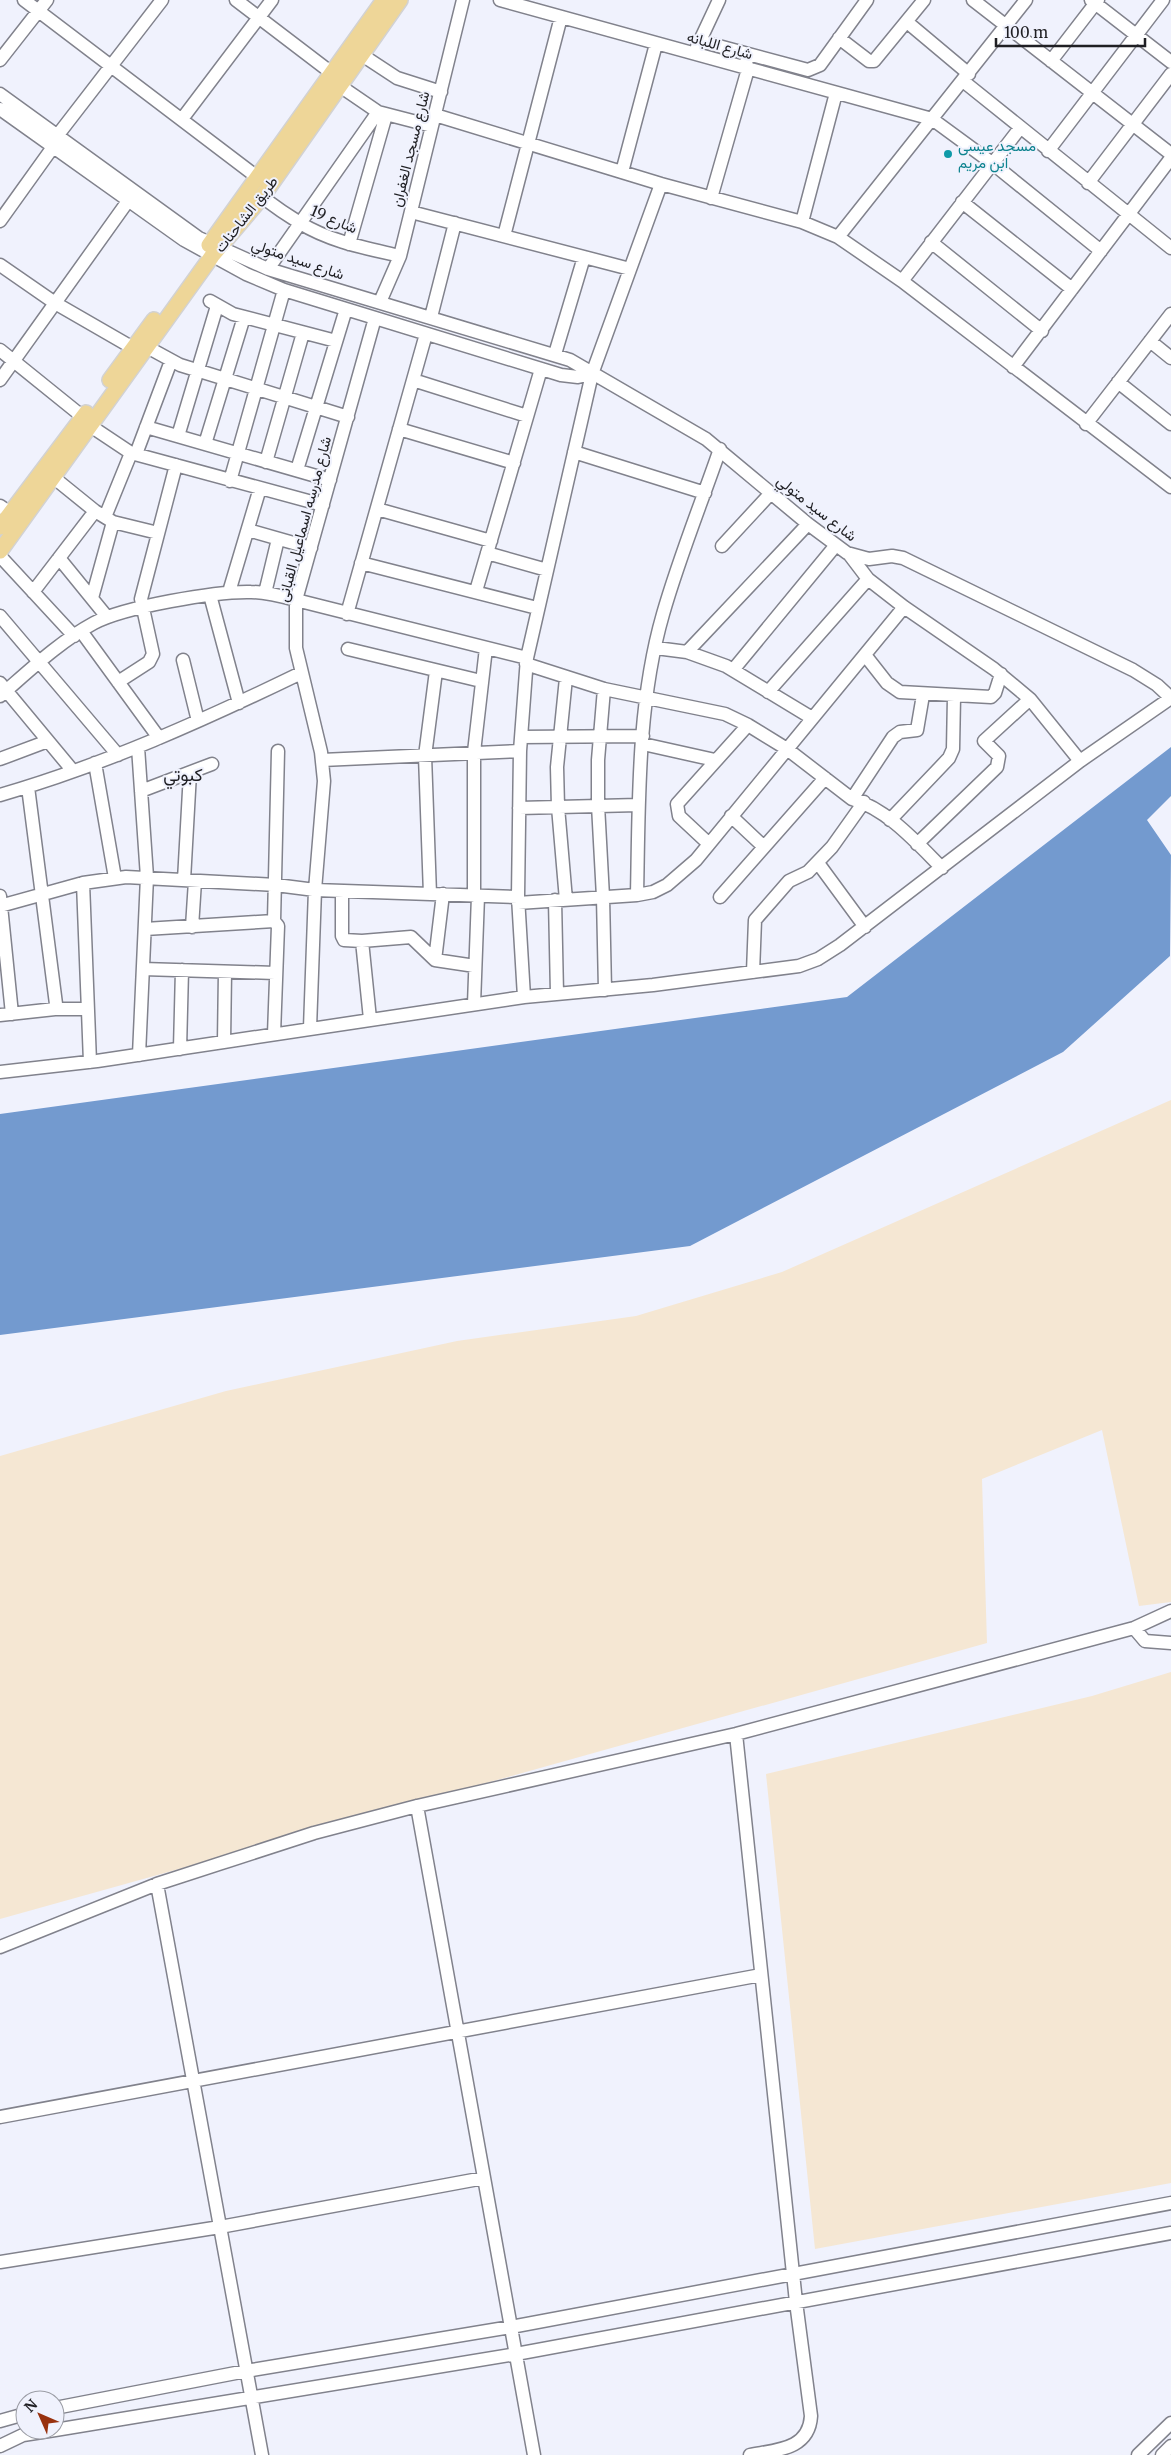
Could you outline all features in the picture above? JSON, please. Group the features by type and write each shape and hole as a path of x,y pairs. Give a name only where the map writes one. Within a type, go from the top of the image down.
{"main road":[{"name":"طريق الشاحنات","path":"212,250 262,197 337,80 384,0"},
{"name":"طريق الشاحنات","path":"86,421 141,349 212,250 257,176 337,80 362,55 400,0"},
{"path":"0,550 53,477 86,421"},
{"path":"0,527 5,510 86,421"}],"street":[{"path":"24,0 257,176"},
{"path":"0,60 47,0"},
{"path":"0,221 55,142 162,0"},
{"path":"236,0 382,113 434,120 529,144 661,184 802,222 838,237 902,281 1086,424 1171,487"},
{"path":"182,119 272,0"},
{"name":"شارع مسجد الغفران","path":"380,302 400,256 463,0"},
{"name":"شارع اللبانه","path":"500,0 932,119"},
{"path":"693,54 720,0"},
{"path":"700,41 808,70 820,64 867,0"},
{"path":"839,38 869,60 874,61 924,0"},
{"path":"973,0 1171,156 1042,331 1013,367"},
{"path":"838,237 1026,0"},
{"path":"1048,151 1163,0"},
{"path":"1051,61 1095,1 1171,62"},
{"path":"504,236 561,17"},
{"path":"907,22 1020,128 1171,248"},
{"path":"622,172 656,44"},
{"path":"711,198 748,69 744,53"},
{"path":"362,55 397,78 441,92"},
{"path":"1088,183 1171,74"},
{"path":"802,222 836,93"},
{"name":"شارع سيد متولي","path":"0,94 55,142 128,201 284,290 542,369 570,376 592,374"},
{"name":"شارع سيد متولي","path":"0,109 55,142 199,238 212,250 268,269 555,354 576,363 592,374 639,398 720,449 808,524 847,553 869,559 892,556 903,558 1133,670 1157,685 1171,698"},
{"path":"268,269 382,113"},
{"path":"349,244 382,113"},
{"path":"932,119 992,163 1100,251"},
{"path":"902,281 1020,128"},
{"path":"524,997 518,900 520,751 527,661 537,608 592,374 661,184"},
{"name":"شارع 19","path":"262,197 301,224 349,244 400,256"},
{"path":"0,380 128,201"},
{"path":"962,202 1072,289"},
{"path":"411,212 630,269"},
{"path":"431,317 455,223"},
{"path":"931,242 1042,331"},
{"path":"555,354 584,257"},
{"path":"0,265 55,304 141,349 198,371 348,417"},
{"path":"230,480 284,290"},
{"path":"178,436 198,371 214,303 244,317 336,341"},
{"path":"296,470 346,309"},
{"path":"1086,424 1171,314"},
{"path":"205,444 244,317"},
{"name":"شارع مدرسه اسماعيل القبانى","path":"310,1028 316,890 324,782 322,760 296,648 296,600 376,318"},
{"path":"266,462 303,332"},
{"path":"347,614 426,334"},
{"path":"1150,342 1171,358"},
{"path":"0,350 86,421 133,453 323,505"},
{"path":"92,598 104,517 146,427 171,361"},
{"path":"476,591 542,369"},
{"path":"413,380 527,416"},
{"path":"1118,382 1171,424"},
{"path":"146,427 330,480"},
{"path":"399,428 514,463"},
{"path":"637,896 638,805 646,698 662,614 720,449"},
{"path":"574,452 705,493"},
{"path":"118,682 149,662 153,654 142,608 142,592 176,465"},
{"path":"53,477 104,517 158,534"},
{"path":"229,592 260,488"},
{"path":"722,546 771,493"},
{"path":"377,509 489,547 547,570"},
{"path":"33,592 59,558 104,517"},
{"path":"687,652 808,524"},
{"path":"248,530 311,548"},
{"path":"265,593 278,539"},
{"path":"733,670 836,545"},
{"path":"847,553 868,578 904,607 1001,674 1030,699 1080,761"},
{"path":"0,556 33,592 77,634 118,682 159,738"},
{"path":"59,558 107,617"},
{"path":"361,564 476,591 537,608"},
{"path":"768,692 868,578"},
{"path":"73,771 2,690 77,634 107,617 142,608 229,592 265,593 486,648 527,661 566,678 604,689 710,709 748,725 787,749 852,799 864,802 890,820 942,868"},
{"path":"210,595 239,703"},
{"path":"86,1009 55,1009 6,1015 0,902 83,883 115,878 146,877 276,885 316,890 437,894 518,900 637,896 668,885 696,860 904,607"},
{"path":"0,616 118,755"},
{"path":"348,648 481,681"},
{"path":"474,1004 476,896 474,752 486,648"},
{"path":"656,648 687,652 733,670 812,718"},
{"path":"865,655 895,690 907,694 991,697 995,693 1001,674"},
{"path":"183,660 198,721"},
{"path":"435,960 437,894 425,756 436,671"},
{"path":"0,795 138,747 239,703 301,673"},
{"path":"557,994 560,900 559,735 566,678"},
{"path":"604,689 600,735 598,805 603,897 605,990"},
{"path":"852,799 893,737 900,732 916,731 923,695"},
{"path":"890,820 949,758 953,749 954,697"},
{"path":"0,1072 139,1055 524,997 605,990 753,972 808,963 828,953 865,927 1080,761 1171,698"},
{"path":"917,844 997,768 999,756 984,741 1030,699"},
{"path":"709,844 679,816 676,808 679,800 748,725"},
{"path":"521,737 600,735 643,740 715,760"},
{"path":"0,760 48,741"},
{"path":"138,747 146,877 139,1055"},
{"path":"274,1034 278,926 274,921 278,751"},
{"path":"322,760 520,751"},
{"path":"95,763 115,878"},
{"path":"141,791 212,764"},
{"path":"190,773 189,880 192,927"},
{"path":"720,897 825,778"},
{"path":"28,786 56,1004"},
{"path":"753,972 755,920 789,881 808,872 818,863 840,838 864,802"},
{"path":"519,808 638,805"},
{"path":"731,816 763,846"},
{"path":"818,863 865,927"},
{"path":"83,883 86,1009 90,1062"},
{"path":"342,891 342,936 346,940 362,941 412,937 435,960 475,966"},
{"path":"144,929 274,921"},
{"path":"362,941 370,1019"},
{"path":"143,969 275,973"},
{"path":"180,1048 182,970"},
{"path":"224,1042 225,972"},
{"path":"0,1947 157,1884 283,1842 417,1806 736,1734 1134,1628 1171,1611"},
{"path":"1134,1628 1145,1641 1171,1642"},
{"path":"736,1734 810,2425 802,2441 794,2446 750,2455"},
{"path":"417,1806 534,2455"},
{"path":"157,1884 262,2455"},
{"path":"0,2117 761,1975"},
{"path":"0,2262 220,2227 484,2178"},
{"path":"65,2406 246,2371 511,2327 1171,2203"},
{"path":"65,2428 516,2354 1171,2232"},
{"path":"0,2421 15,2417"},
{"path":"1138,2455 1171,2423"},
{"path":"0,2446 15,2439"},
{"path":"1162,2455 1171,2446"}],"shaded area":[{"path":"1171,1100 1171,1602 1139,1606 1102,1430 982,1479 987,1643 0,1919 0,1456 226,1391 457,1341 636,1316 782,1272"},
{"path":"1171,1672 1171,2183 815,2249 766,1774 1092,1696"}],"water":[{"path":"1171,747 1171,796 1147,820 1171,855 1170,956 1063,1052 690,1246 0,1335 0,1114 847,997"}],"place":[{"name":"مسجد عيسى ابن مريم","path":"948,154"}],"district":[{"name":"كبوتي","path":"183,774"}]}
